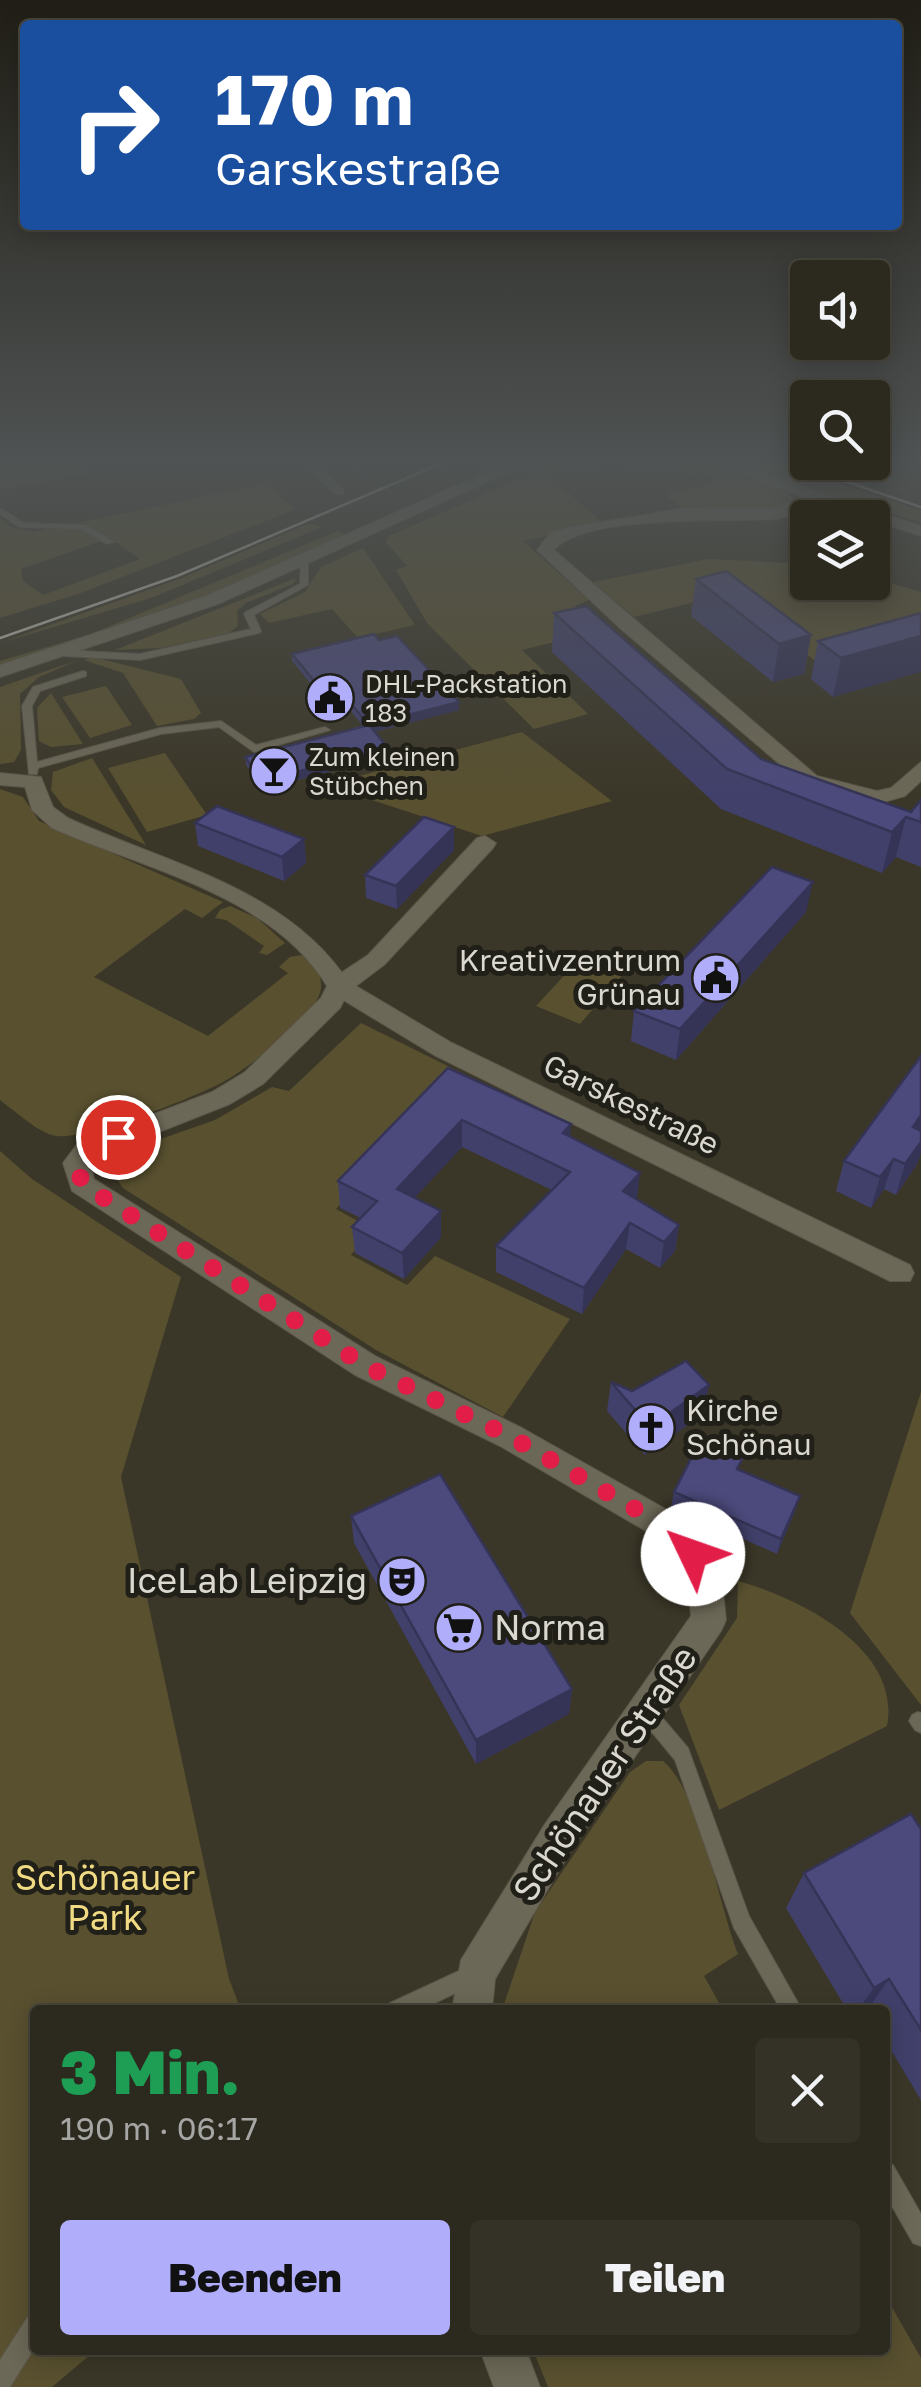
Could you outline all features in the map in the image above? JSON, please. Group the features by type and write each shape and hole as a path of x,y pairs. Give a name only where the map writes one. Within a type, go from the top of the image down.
{"street":[{"path":"2,651 224,574"},
{"path":"0,672 196,606 272,574"},
{"path":"571,574 810,780 845,794 875,797 898,792 921,768"},
{"path":"0,780 34,774"},
{"name":"Garskestraße","path":"34,774 36,798 43,810 60,823 248,903 292,929 323,956 339,986 443,1049 900,1273"},
{"path":"339,986 376,960 485,843"},
{"name":"Schönauer Straße","path":"339,986 331,1002 254,1078 220,1098 88,1150 77,1163 82,1184 366,1366 511,1437 682,1536 704,1572 710,1620 558,1836 473,1992"},
{"path":"505,2355 517,2387"}],"lane":[{"path":"62,653 140,656 256,630 250,614 304,585 304,574"},
{"path":"83,674 36,689 28,706 34,774 160,731 221,724 254,748 325,730"},
{"path":"646,1712 682,1754 741,1921 789,2005"},
{"path":"418,2005 473,1992"},
{"path":"890,2181 918,2225"},
{"path":"0,2381 30,2334"}],"green space":[{"path":"0,574 22,574 23,581 43,595 99,574 129,574 81,593 0,618"},
{"path":"208,574 151,598 0,643 184,577"},
{"path":"234,574 257,574 175,609 0,667 0,661 91,634"},
{"path":"316,574 381,574 415,625 358,638 332,609 269,623 260,614 305,592"},
{"path":"399,574 560,574 589,600 575,606 603,630 522,650 588,714 534,729 427,623"},
{"path":"631,574 790,574 790,600 890,600 890,583 921,592 921,615 897,638 814,660 727,594 634,617 593,582"},
{"path":"296,578 293,584 246,603 237,611 238,626 229,633 160,648 115,650"},
{"path":"93,657 181,679 201,713 194,719 157,726 123,673 84,660"},
{"path":"81,659 39,677 20,694 21,750 14,762 0,764 0,687"},
{"path":"106,686 132,725 90,738 62,697"},
{"path":"51,693 83,744 51,747 39,741 37,708"},
{"path":"522,732 612,801 482,836 326,785"},
{"path":"165,753 207,815 147,832 108,768"},
{"path":"92,758 146,845 64,807 51,790 53,772"},
{"path":"0,789 23,797 39,821 223,902 202,918 185,909 94,977 208,1036 288,973 279,967 290,957 308,954 321,983 309,1012 241,1071 171,1105 72,1135 50,1134 30,1123 0,1100"},
{"path":"230,906 257,918 285,943 267,955 259,953 264,946 226,920 215,918 220,910"},
{"path":"583,955 626,971 580,1024 536,1006"},
{"path":"361,1023 464,1074 336,1209 372,1229 351,1255 407,1285 435,1256 570,1319 503,1417 376,1350 123,1188 108,1167 115,1155 215,1120 272,1087 289,1091"},
{"name":"Schönauer Park","path":"0,1151 32,1179 181,1277 121,1477 229,1979 239,2005 30,2005 30,2355 90,2355 52,2387 0,2387"},
{"path":"921,1392 921,1705 850,1613"},
{"path":"738,1581 816,1614 863,1651 879,1673 887,1698 887,1726 719,1810 679,1705 737,1618"},
{"path":"646,1761 663,1761 688,1797 738,1954 704,1976 720,2005 504,2005 535,1912 630,1772"},
{"path":"890,2304 921,2358 921,2387 548,2387 535,2355 890,2355"}],"building":[{"path":"731,574 811,635 779,644 696,579"},
{"path":"586,606 761,759 911,812 921,800 921,822 906,817 892,832 727,769 554,613"},
{"path":"921,613 921,636 841,658 818,641"},
{"path":"374,634 379,640 397,636 459,702 369,725 330,679 315,682 292,654"},
{"path":"369,725 388,748 262,781 245,757"},
{"path":"217,806 304,839 282,857 195,823"},
{"path":"424,817 454,827 396,886 365,875"},
{"path":"772,867 813,882 680,1029 634,1011"},
{"path":"921,1056 921,1115 913,1127 921,1131 921,1142 905,1164 894,1159 880,1177 844,1161"},
{"path":"448,1068 571,1124 563,1133 640,1173 623,1191 679,1225 664,1242 630,1223 584,1288 496,1246 570,1172 462,1120 397,1189 441,1211 402,1253 352,1227 377,1201 338,1181"},
{"path":"686,1361 709,1385 650,1427 611,1382 632,1391"},
{"path":"703,1435 745,1453 737,1469 800,1496 781,1539 674,1492"},
{"name":"Norma","path":"440,1474 572,1689 476,1740 351,1516"},
{"path":"911,1814 921,1829 921,2030 889,1979 874,1988 804,1873"}],"tram line":[{"path":"0,638 181,574"}],"place":[{"name":"DHL-Packstation 183","path":"330,698"},
{"name":"Zum kleinen Stübchen","path":"274,771"},
{"name":"Kreativzentrum Grünau","path":"716,978"},
{"name":"Kirche Schönau","path":"651,1428"},
{"name":"IceLab Leipzig","path":"402,1581"},
{"name":"Norma","path":"459,1628"}],"route":[{"path":"118,1137 88,1150 77,1163 82,1184 207,1268 366,1366 511,1437 682,1536 693,1554"}]}
